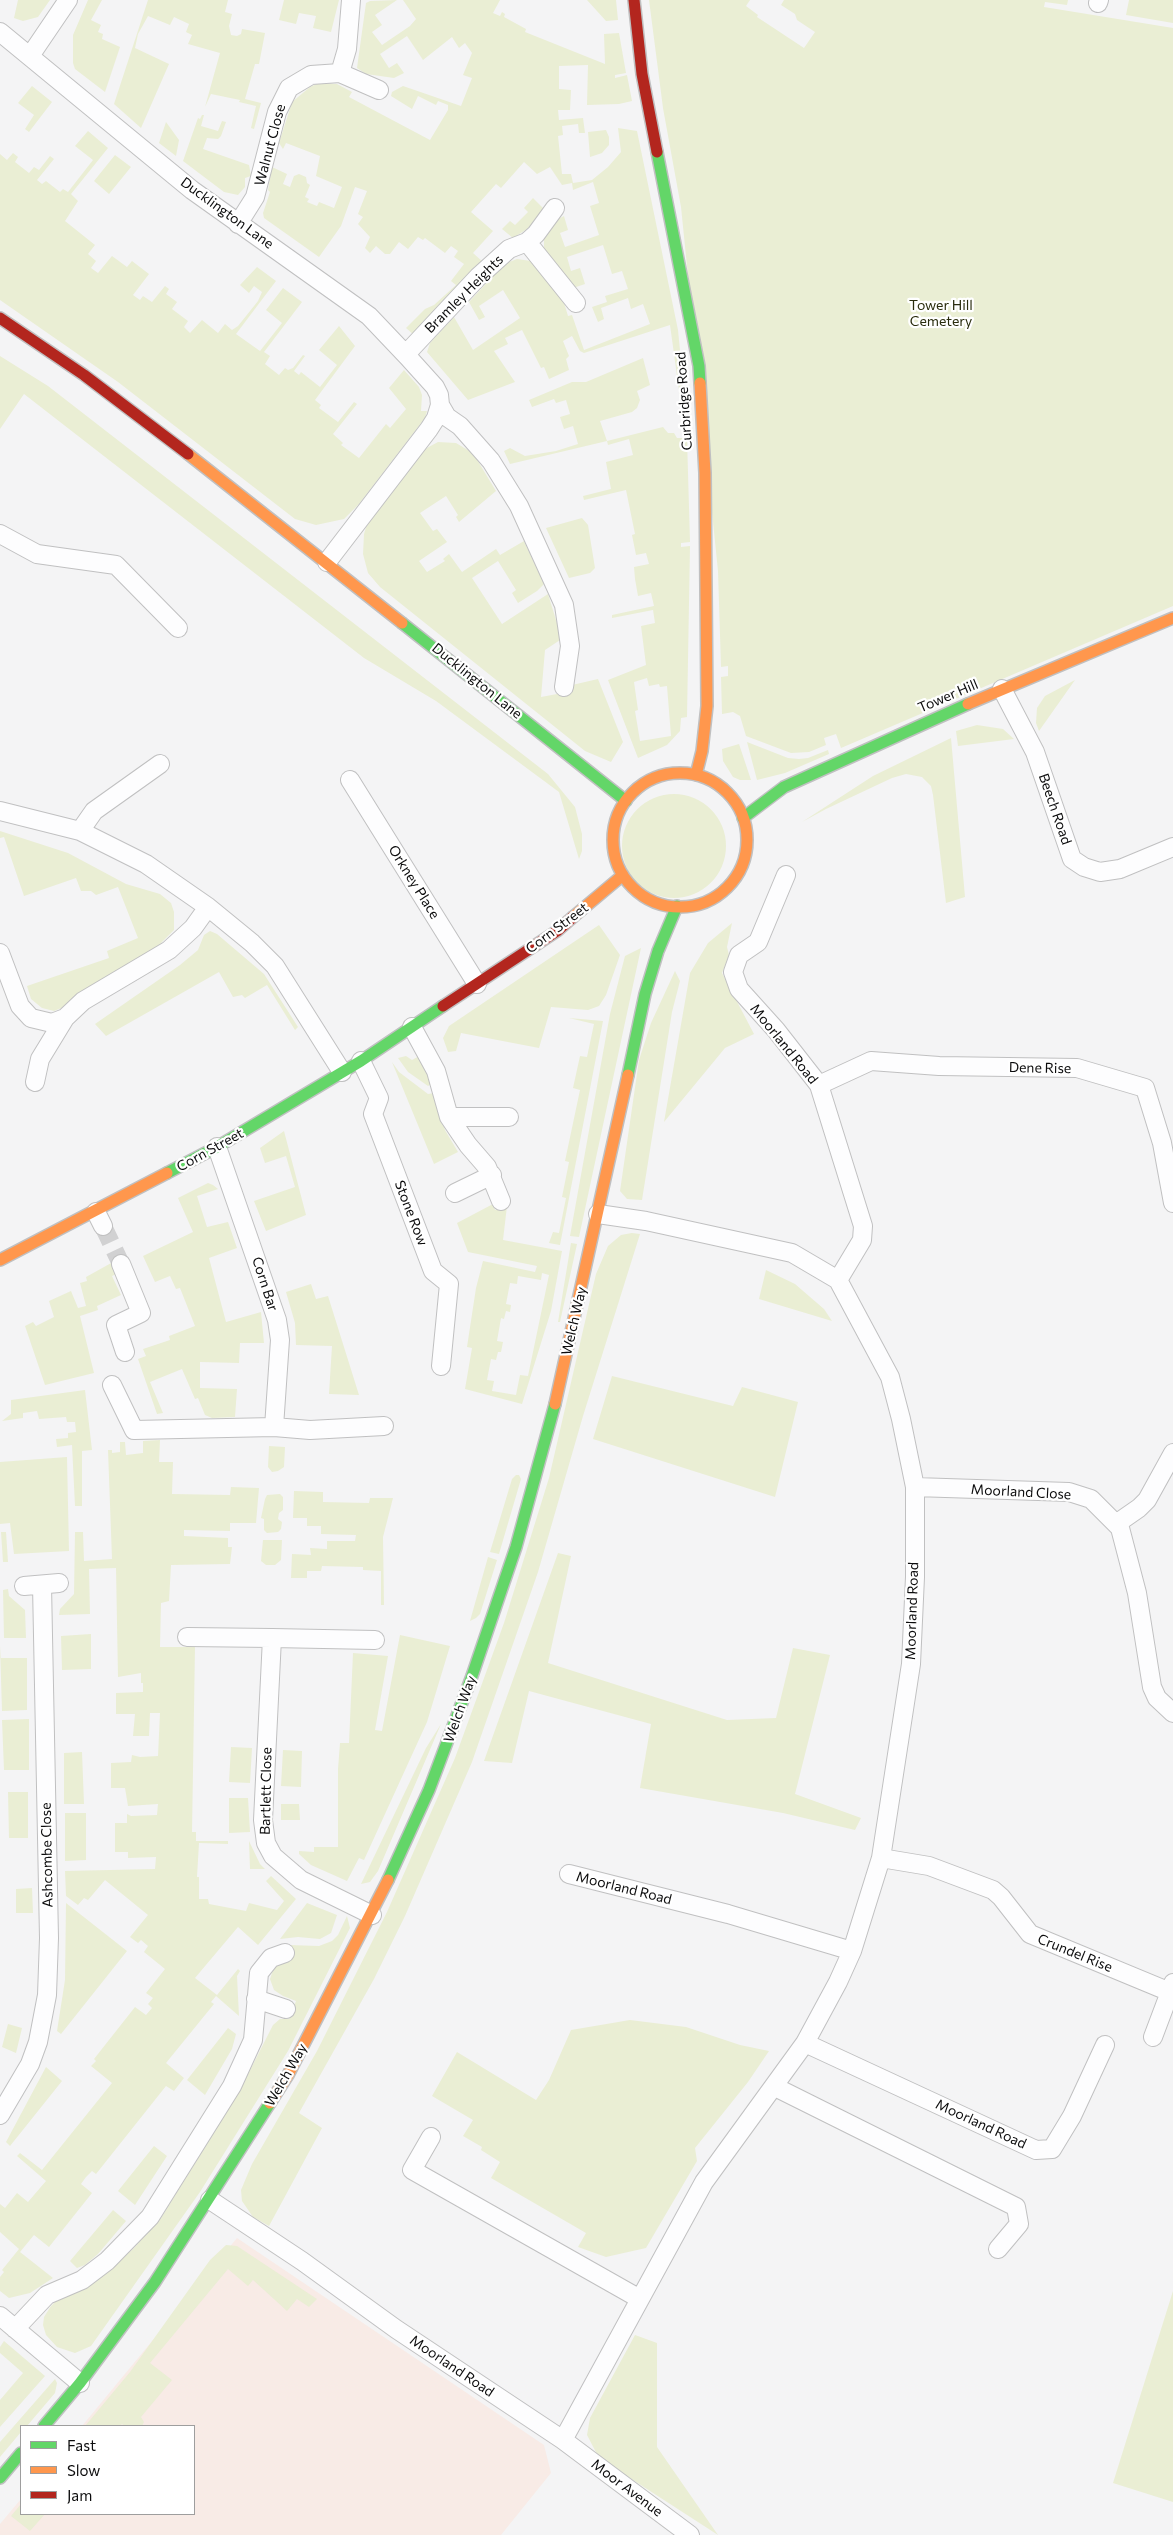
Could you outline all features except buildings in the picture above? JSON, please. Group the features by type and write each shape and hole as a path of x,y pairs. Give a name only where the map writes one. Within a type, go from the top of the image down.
{"main road":[{"name":"Curbridge Road","path":"634,0 642,74 699,366 705,473 707,706 702,751 696,775"},
{"name":"Ducklington Lane","path":"0,318 91,380 327,562 626,801"},
{"name":"Tower Hill","path":"743,818 784,787 1002,689 1173,618"},
{"path":"681,772 696,775 724,788 738,806 746,828 746,851 738,873 725,890 707,901 686,907 665,906 646,898 629,884 623,875 618,867 612,846 614,825 626,801 637,787 658,776 681,772"},
{"name":"Corn Street","path":"0,1260 99,1219 342,1072 558,931 623,875"},
{"name":"Welch Way","path":"45,2425 80,2383 155,2282 210,2200 288,2075 372,1915 443,1755 513,1554 552,1416 645,994 658,951 677,906"},
{"path":"0,2478 20,2454"}],"street":[{"path":"30,56 68,0"},
{"path":"340,73 347,49 351,0"},
{"name":"Ducklington Lane","path":"0,32 192,190 369,316 406,354 434,387 440,405 447,417 460,426 479,445 519,506 564,605 569,633 569,655 564,688"},
{"name":"Walnut Close","path":"238,224 256,197 277,112 285,94 295,83 311,75 340,73 379,90"},
{"name":"Bramley Heights","path":"406,354 478,277 509,249 527,242 536,234 555,208"},
{"path":"527,242 576,302"},
{"path":"327,562 429,429 436,418 440,405"},
{"path":"1,538 37,554 116,566 178,628"},
{"name":"Beech Road","path":"1002,689 1035,752 1072,859 1084,867 1100,872 1120,869 1173,847"},
{"path":"80,831 94,811 160,764"},
{"name":"Orkney Place","path":"350,780 477,984"},
{"path":"0,811 80,831 146,864 208,907 252,943 275,966 342,1072"},
{"name":"Moorland Road","path":"210,2200 302,2261 396,2329 563,2440 704,2182 775,2087 805,2043 838,1982 852,1951 881,1858 910,1664 915,1577 915,1487 902,1419 890,1377 838,1280 855,1255 862,1240 863,1226 819,1085 776,1030 739,989 733,972 739,955 758,942 786,875"},
{"path":"35,1082 40,1059 64,1018 83,1001 169,950 192,928 208,907"},
{"path":"0,953 16,999 31,1018 52,1023 64,1018"},
{"path":"412,1027 436,1071 449,1116 468,1145 492,1175 501,1201"},
{"name":"Stone Row","path":"361,1060 379,1098 373,1114 433,1271 449,1284 441,1366"},
{"name":"Dene Rise","path":"819,1085 871,1061 939,1066 1076,1068 1145,1088 1162,1142 1173,1202"},
{"path":"449,1116 509,1117"},
{"name":"Corn Bar","path":"217,1147 277,1320 280,1340 274,1427"},
{"path":"455,1193 492,1175"},
{"path":"598,1214 646,1221 792,1253 838,1280"},
{"path":"121,1264 141,1314 116,1325 125,1352"},
{"path":"112,1385 134,1430 274,1427 310,1430 384,1426"},
{"path":"1116,1524 1147,1500 1173,1454"},
{"name":"Moorland Close","path":"915,1487 1069,1492 1091,1500 1120,1528 1137,1592 1152,1687 1157,1698 1173,1713"},
{"name":"Ashcombe Close","path":"0,2115 30,2064 39,2035 47,1995 51,1584 24,1586"},
{"path":"187,1637 375,1640"},
{"name":"Bartlett Close","path":"272,1638 263,1820 266,1843 273,1856 301,1880 372,1915"},
{"name":"Crundel Rise","path":"881,1858 929,1866 992,1890 1001,1897 1030,1934 1171,1988 1153,2037"},
{"name":"Moorland Road","path":"569,1874 728,1914 852,1951"},
{"path":"16,2329 47,2295 82,2280 107,2261 150,2217 223,2103 240,2071 253,2040 258,1980 262,1966 271,1958 285,1953"},
{"path":"256,1999 286,2009"},
{"name":"Moorland Road","path":"805,2043 1036,2150 1052,2149 1072,2116 1105,2045"},
{"path":"775,2087 1016,2207 1019,2224 998,2249"},
{"path":"432,2137 412,2170 640,2299"},
{"path":"0,2316 80,2383"},
{"name":"Moor Avenue","path":"563,2440 681,2532"}],"shaded area":[{"path":"237,2238 544,2445 551,2473 501,2535 0,2535 0,2524 20,2500 20,2515 195,2515 195,2425 83,2425"}],"green space":[{"path":"18,0 50,0 38,17 23,21 14,18"},
{"path":"88,0 102,0 91,20 101,25 98,32 103,34 102,39 120,47 105,92 75,69 73,63 73,35"},
{"path":"148,0 228,0 225,12 232,14 229,26 231,35 237,36 241,34 242,29 265,33 259,64 255,64 245,99 261,103 254,129 251,128 256,106 239,102 240,100 211,94 205,107 220,53 188,44 192,35 186,32 189,24 174,17 170,25 148,16 138,34 135,48 169,64 141,128 114,104"},
{"path":"284,0 339,0 331,32 313,28 316,16 299,13 296,24 279,20"},
{"path":"397,0 375,15 382,25 372,32 382,45 410,26 416,19 403,0 500,0 493,13 500,16 502,12 505,14 504,17 526,29 525,32 605,64 604,34 619,33 626,73 615,75 615,78 627,75 632,101 619,104 587,105 588,65 559,66 559,89 571,90 570,110 558,110 559,120 583,118 585,133 579,133 578,124 562,126 563,135 558,136 562,174 571,174 573,183 592,180 608,167 621,152 618,128 637,131 678,330 686,412 682,412 670,325 584,353 580,351 572,336 563,341 569,356 566,359 569,370 549,379 544,367 541,368 522,330 505,338 508,344 494,351 515,382 468,400 427,352 430,343 454,317 473,350 520,318 503,290 479,306 485,317 479,320 469,302 504,264 517,259 531,261 563,299 568,316 572,315 584,350 650,324 643,304 631,309 628,298 601,308 604,319 598,322 592,307 607,302 605,296 628,289 622,271 612,274 603,245 567,257 571,271 580,268 585,284 570,289 544,249 544,238 554,221 564,216 568,230 560,233 565,247 599,235 590,206 599,203 593,182 573,190 572,183 562,185 550,167 537,174 524,162 501,188 496,184 471,212 493,231 473,253 483,262 414,335 406,328 425,309 434,305 456,285 451,281 464,264 454,257 458,251 451,246 445,253 425,238 423,240 418,237 408,249 399,242 390,254 385,254 376,246 370,253 365,248 370,237 358,224 363,217 358,214 367,191 355,187 341,226 319,257 264,218 263,213 270,192 268,190 272,167 287,174 283,184 290,187 294,176 299,174 306,177 307,183 310,185 305,197 309,199 307,202 317,206 319,202 334,208 342,187 316,176 320,156 286,143 283,149 279,143 292,102 310,87 319,83 337,84 352,92 349,97 430,140 448,110 448,105 438,101 436,105 418,96 412,109 391,96 392,92 403,86 461,106 472,78 463,75 472,53 465,43 459,48 452,37 423,60 407,36 380,54 389,68 397,63 404,73 394,78 366,74 357,68 366,3 370,1"},
{"path":"587,0 616,0 618,20 606,21"},
{"name":"Tower Hill Cemetery","path":"649,0 750,0 746,6 758,15 757,17 804,48 815,32 797,20 795,14 781,5 784,0 1068,0 1067,5 1045,2 1044,7 1173,28 1173,606 841,748 836,734 824,738 826,745 809,752 791,753 746,736 740,716 733,712 722,714 721,677 728,676 728,666 721,667 718,571 681,207 663,108"},
{"path":"1129,0 1173,0 1173,23 1126,15"},
{"path":"32,86 52,102 29,132 25,129 34,115 18,103"},
{"path":"204,115 201,126 218,131 222,121 226,122 221,136 218,139 207,138 203,149 249,165 251,176 245,178 245,187 238,195 224,192 183,161 198,118 200,119"},
{"path":"166,122 179,140 176,156 159,143"},
{"path":"606,130 609,137 609,145 602,153 590,157 588,132"},
{"path":"88,131 108,148 71,194 78,201 65,221 95,245 88,254 96,261 91,268 98,273 112,256 127,267 132,261 149,274 133,295 140,300 143,296 152,302 165,286 169,289 166,294 177,302 172,309 188,321 184,327 190,333 202,320 218,333 225,324 232,330 238,326 258,301 262,292 254,286 249,293 240,285 257,267 276,281 236,334 260,351 282,323 266,310 283,288 302,302 264,352 270,356 265,364 279,375 285,368 288,370 293,368 303,355 305,356 294,371 299,375 301,372 320,387 337,365 319,350 339,326 355,346 315,400 321,405 319,408 338,422 354,402 357,404 333,434 343,443 341,445 359,458 386,424 390,428 406,409 389,388 404,370 419,387 422,395 421,411 427,411 425,418 359,504 344,519 316,525 295,519 118,382 0,300 0,154 7,160 13,153 18,157 15,162 29,173 34,167 39,170 50,156 54,159 37,180 42,184 46,181 60,192 63,189 68,192 93,160 75,146"},
{"path":"115,155 131,167 109,194 94,181"},
{"path":"533,198 543,208 540,216 527,229 513,238 502,229 510,221 515,225 528,212 524,208"},
{"path":"0,356 48,386 548,774 575,807 582,834 582,851 579,859 559,792 436,701 364,658 24,394 0,429"},
{"path":"643,358 650,385 637,391 640,400 637,408 632,412 600,421 607,441 510,464 504,451 510,448 525,456 556,451 578,444 573,426 564,429 560,417 570,414 566,400 556,403 554,399 532,407 529,400 572,382 586,382"},
{"path":"663,427 668,433 674,433 677,438 687,438 690,542 681,543 681,547 690,546 687,717 681,718 680,731 667,745 638,758 608,680 646,665 641,626 655,623 653,610 612,618 612,615 654,606 651,593 638,596 634,567 649,564 646,553 636,555 632,535 635,534 626,490 584,500 583,496 611,489 606,462 633,455 629,439 608,445 607,441","holes":["647,678 649,686 659,684 660,687 667,686 671,736 640,741 635,711 638,710 634,682"]},
{"path":"438,442 456,443 473,453 496,491 459,522 456,517 458,515 446,496 420,513 433,531 437,529 447,542 419,561 427,572 445,561 443,559 449,554 462,572 496,549 500,555 524,541 544,584 537,591 518,603 512,593 516,590 498,561 472,578 502,624 548,594 560,633 560,640 545,650 541,697 573,691 572,685 598,679 623,742 611,762 585,751 380,587 368,573 363,554 364,534 367,524 425,449"},
{"path":"582,518 588,525 595,568 590,573 569,578 546,528"},
{"path":"1075,680 1039,731 1036,723 1037,708 1045,696"},
{"path":"977,725 1003,729 1014,739 958,746 956,731"},
{"path":"951,738 965,897 946,903 933,795 931,786 922,777 906,774 892,778 802,822 873,776"},
{"path":"747,742 788,758 808,758 828,750 829,754 785,773 757,780"},
{"path":"739,744 751,780 740,780 733,777 723,761 722,749"},
{"path":"674,794 694,798 711,809 722,826 726,846 722,866 711,883 694,894 674,898 654,894 637,883 626,866 622,846 626,826 637,809 654,798"},
{"path":"0,831 68,853 126,884 160,894 171,903 174,912 174,930 155,949 98,982 64,1007 54,1011 42,1008 31,999 27,986 109,958 107,951 138,938 118,887 96,895 91,891 81,891 76,878 24,896 4,837 0,838"},
{"path":"732,923 727,947 729,955 722,973 754,1034 725,1048 664,1122 690,973 708,943"},
{"path":"599,925 620,955 606,995 599,1006 588,1010 551,1007 539,1048 461,1033 456,1051 448,1052 443,1038 449,1026"},
{"path":"210,931 217,934 264,974 298,1027 295,1030 267,985 245,998 242,995 233,997 219,972 106,1036 95,1024 180,965 198,950 204,935"},
{"path":"641,948 579,1237 570,1236 610,1014 625,956"},
{"path":"675,971 680,981 672,1012 642,1200 627,1199 620,1191 639,1060 651,1023"},
{"path":"569,1018 603,1021 560,1245 549,1243 553,1232 559,1233 566,1198 562,1197 569,1162 565,1161 580,1090 573,1088 580,1056 587,1057 594,1024"},
{"path":"421,1055 432,1084 428,1086 408,1072 398,1058 406,1056 412,1060"},
{"path":"392,1062 399,1072 428,1094 434,1093 445,1130 458,1152 434,1164"},
{"path":"284,1131 306,1215 266,1231 254,1201 295,1187 286,1156 265,1163 260,1148"},
{"path":"208,1183 218,1189 197,1196 207,1227 228,1222 237,1248 209,1258 226,1322 261,1312 264,1343 240,1343 239,1363 200,1362 200,1388 237,1389 235,1417 212,1418 205,1415 198,1398 195,1399 182,1369 150,1382 163,1413 157,1414 138,1359 146,1356 143,1349 170,1340 169,1336 195,1326 180,1288 176,1289 170,1276 155,1282 143,1256 193,1232 178,1198"},
{"path":"493,1204 495,1210 507,1206 503,1240 562,1251 551,1311 522,1404 465,1389 472,1348 467,1347 476,1288 483,1261 535,1272 537,1266 468,1252 457,1223","holes":["542,1273 549,1275 528,1376 520,1375 516,1395 492,1391 494,1381 487,1380 491,1359 496,1360 498,1352 501,1352 503,1342 497,1341 501,1318 504,1319 506,1311 510,1312 511,1305 506,1304 510,1283 517,1284 518,1276 541,1280"]},
{"path":"640,1234 583,1416 538,1572 472,1762 405,1916 374,1979 299,2113 322,2128 269,2226 253,2217 242,2201 241,2190 252,2164 317,2051 387,1912 455,1758 504,1623 549,1478 596,1274 608,1246 621,1235"},
{"path":"571,1243 577,1244 560,1322 558,1322"},
{"path":"113,1262 119,1273 112,1276 121,1295 97,1306 98,1310 80,1316 94,1373 45,1385 25,1326 33,1322 36,1326 54,1317 49,1301 71,1291 78,1308 86,1306 80,1283 87,1281 86,1277"},
{"path":"766,1270 795,1284 824,1309 832,1321 759,1299"},
{"path":"311,1284 316,1299 328,1296 359,1395 329,1394 332,1346 296,1345 295,1323 286,1292"},
{"path":"612,1376 733,1406 742,1387 798,1402 775,1497 593,1439"},
{"path":"85,1390 92,1450 82,1451 82,1506 75,1506 72,1445 57,1447 56,1439 68,1438 68,1433 76,1432 75,1422 67,1422 66,1417 39,1419 37,1411 23,1413 23,1418 2,1421 11,1414 11,1400"},
{"path":"160,1440 159,1462 173,1462 172,1494 230,1495 231,1487 259,1488 256,1523 230,1523 230,1531 184,1530 184,1536 228,1538 228,1547 232,1547 230,1564 171,1565 169,1601 161,1603 160,1647 195,1647 192,1832 196,1832 196,1841 228,1841 228,1844 199,1843 197,1877 199,1877 199,1899 208,1899 209,1904 246,1911 249,1903 277,1910 284,1901 266,1881 271,1876 296,1899 258,1945 238,1927 195,1978 217,1995 238,1969 240,1971 237,1976 239,2016 216,1996 211,2002 214,2004 166,2063 184,2078 174,2091 166,2086 96,2174 92,2171 86,2177 81,2184 92,2193 49,2247 34,2235 20,2252 53,2278 30,2293 9,2298 0,2291 0,2277 4,2272 2,2270 19,2249 0,2232 0,2204 5,2208 17,2193 28,2202 46,2181 17,2156 20,2153 42,2170 112,2083 91,2066 96,2061 94,2059 135,2007 146,2015 152,2008 148,2004 153,1998 146,1993 165,1969 144,1952 148,1946 141,1940 138,1943 130,1937 148,1915 105,1880 88,1900 84,1898 78,1905 66,1896 65,1871 155,1869 156,1857 128,1858 128,1852 115,1852 115,1823 127,1823 127,1814 131,1816 157,1815 158,1804 128,1806 125,1788 111,1788 111,1763 131,1762 132,1755 140,1757 158,1756 160,1713 150,1713 149,1736 133,1736 135,1714 116,1714 116,1693 143,1692 143,1683 141,1683 141,1673 118,1677 116,1568 89,1569 90,1614 59,1615 60,1609 74,1594 75,1532 83,1532 84,1561 112,1559 108,1450 112,1450 112,1453 120,1452 120,1442 125,1442 126,1455 143,1453 143,1441"},
{"path":"269,1446 285,1447 284,1467 278,1471 272,1472 268,1467"},
{"path":"67,1457 69,1551 14,1554 10,1523 0,1524 0,1462"},
{"path":"519,1475 521,1479 499,1554 490,1552 512,1479"},
{"path":"294,1491 323,1492 323,1502 369,1503 370,1498 393,1498 383,1537 384,1605 381,1605 381,1571 363,1570 363,1567 322,1566 321,1571 307,1571 307,1578 291,1578 292,1554 311,1555 310,1548 327,1549 327,1541 355,1541 356,1535 321,1534 321,1526 307,1526 307,1518 293,1518"},
{"path":"280,1494 283,1497 283,1510 279,1513 278,1519 282,1522 281,1529 278,1532 267,1533 264,1530 264,1519 261,1518 265,1499 267,1495"},
{"path":"1,1532 6,1532 8,1562 3,1562"},
{"path":"263,1540 282,1540 281,1560 275,1565 266,1565 261,1561"},
{"path":"558,1553 571,1556 548,1663 727,1720 776,1718 793,1648 830,1655 795,1794 861,1818 855,1830 783,1813 640,1788 651,1724 529,1691 512,1763 484,1761"},
{"path":"488,1557 497,1560 480,1614 470,1621"},
{"path":"8,1589 9,1596 25,1610 26,1638 4,1638 3,1590"},
{"path":"91,1634 91,1669 62,1670 61,1636"},
{"path":"400,1635 450,1646 427,1722 364,1860 359,1858 347,1881 311,1865 299,1854 299,1851 314,1852 314,1847 338,1847 340,1743 349,1743 353,1653 388,1656 375,1730 382,1731"},
{"path":"0,1646 1,1658 27,1658 27,1710 2,1711"},
{"path":"29,1719 29,1770 4,1770 2,1720"},
{"path":"441,1724 378,1871 370,1882 361,1884 426,1748"},
{"path":"231,1747 252,1748 250,1783 229,1782"},
{"path":"283,1750 302,1751 301,1787 281,1786"},
{"path":"82,1752 84,1804 64,1804 64,1753"},
{"path":"8,1792 28,1792 28,1838 9,1838"},
{"path":"229,1798 248,1798 250,1832 229,1833"},
{"path":"281,1804 299,1804 300,1820 281,1820"},
{"path":"65,1813 86,1813 86,1860 65,1861"},
{"path":"249,1841 260,1864 265,1869 250,1869"},
{"path":"32,1888 33,1913 16,1913 16,1889"},
{"path":"66,1903 127,1951 61,2034 57,2031 65,1980"},
{"path":"307,1903 337,1915 331,1933 320,1939 298,1937 280,1939"},
{"path":"347,1916 350,1928 288,2051 200,2192 91,2346 75,2353 57,2347 46,2335 43,2325 44,2317 51,2306 58,2299 84,2288 100,2278 133,2249 161,2218 239,2092 273,2025 280,2019 289,2019 296,2001 274,1990 270,1979 278,1961 290,1957 289,1945 319,1946 332,1941 338,1935"},
{"path":"630,2020 686,2027 740,2045 769,2051 748,2082 695,2148 697,2161 646,2248 606,2257 578,2247 586,2233 491,2178 500,2162 481,2150 482,2147 463,2136 473,2120 432,2096 457,2052 536,2100 549,2080 571,2030"},
{"path":"8,2024 22,2028 16,2053 2,2047"},
{"path":"228,2028 236,2034 232,2049 205,2095 187,2080"},
{"path":"46,2067 62,2081 10,2146 6,2142"},
{"path":"154,2146 167,2156 135,2205 118,2191"},
{"path":"113,2210 126,2221 98,2254 85,2265 77,2268 70,2261"},
{"path":"226,2245 237,2246 317,2299 309,2307 297,2299 287,2311 253,2280 248,2286 228,2269 150,2363 172,2380 141,2417 144,2422 142,2425 86,2425 130,2372 210,2260"},
{"path":"1173,2291 1173,2502 1113,2483"},
{"path":"635,2335 657,2343 657,2447 718,2535 599,2458 587,2435 590,2418"},
{"path":"4,2341 45,2376 0,2427 0,2400 23,2373 0,2353 0,2347"},
{"path":"55,2379 57,2383 55,2393 28,2425 20,2425 20,2433 0,2457 0,2442"},
{"path":"20,2505 20,2515 44,2515 30,2531 11,2516"}],"tunnel":[{"path":"103,1226 121,1264"}],"traffic: fast":[{"path":"657,152 699,366 700,383"},
{"path":"402,623 626,801"},
{"path":"743,818 784,787 968,704"},
{"path":"628,1075 645,994 658,951 677,906"},
{"path":"167,1173 217,1147 361,1061 443,1006"},
{"path":"388,1880 429,1790 472,1676 516,1547 555,1404"},
{"path":"45,2425 80,2383 155,2282 270,2103"},
{"path":"0,2478 20,2454"}],"traffic: slow":[{"path":"696,775 702,751 707,706 705,473 700,383"},
{"path":"188,454 402,623"},
{"path":"968,704 1173,618"},
{"path":"680,773 706,778 717,784 727,793 736,803 742,814 747,840 742,866 736,877 727,887 717,896 706,902 680,907 654,902 643,896 633,887 624,877 618,866 613,840 618,814 624,803 633,793 643,784 654,778 680,773"},
{"path":"573,917 623,875"},
{"path":"555,1404 628,1075"},
{"path":"0,1260 167,1173"},
{"path":"270,2103 288,2075 388,1880"}],"traffic: jam":[{"path":"634,0 642,74 657,152"},
{"path":"0,318 84,375 188,454"},
{"path":"443,1006 557,931 573,917"}]}
